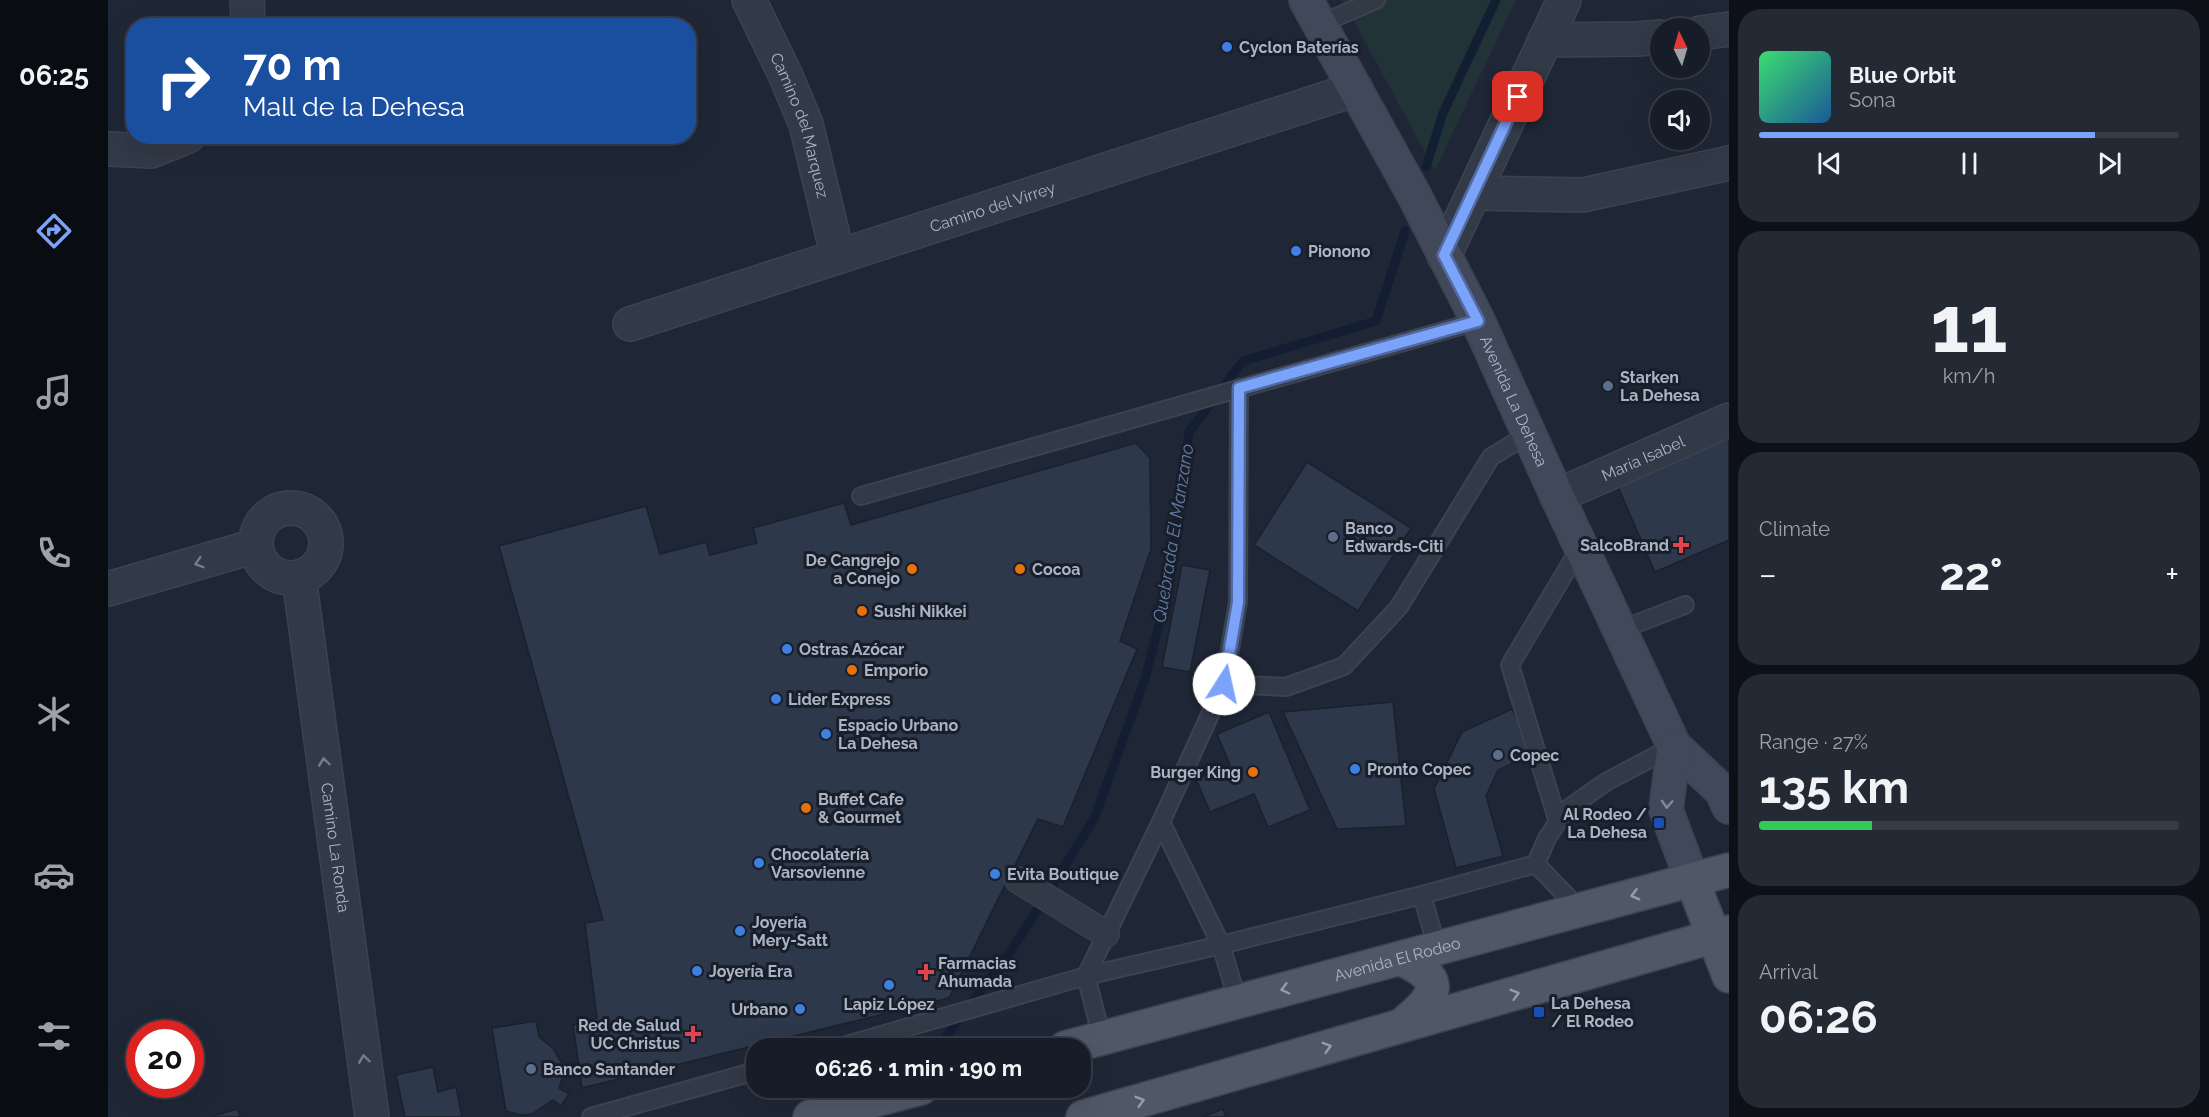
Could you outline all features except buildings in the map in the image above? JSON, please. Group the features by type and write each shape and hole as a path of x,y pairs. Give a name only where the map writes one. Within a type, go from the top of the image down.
{"main road":[{"name":"Avenida La Dehesa","path":"1313,12 1478,321 1674,746 1722,790 1729,807"},
{"path":"1674,746 1666,810 1692,880 1721,934 1729,976"},
{"name":"Avenida El Rodeo","path":"1091,1041 1729,870"},
{"path":"1083,1117 1721,934"},
{"path":"1400,1026 1418,1011 1433,993 1433,983 1426,973 1401,958"},
{"path":"810,1117 883,1098"}],"street":[{"name":"Camino del Marquez","path":"749,0 785,74 806,124 838,257"},
{"path":"1444,255 1564,0"},
{"path":"1710,32 1729,29"},
{"path":"1545,40 1650,38"},
{"name":"Camino del Virrey","path":"630,324 1356,89"},
{"path":"123,145 151,151 168,144"},
{"path":"1474,193 1583,195 1729,163"},
{"name":"María Isabel","path":"1557,496 1729,420"},
{"path":"290,508 304,510 316,519 324,531 326,545 322,559 312,570 299,577 280,576 263,565 255,546 257,532 264,520 276,511 290,508"},
{"path":"108,590 255,546"},
{"name":"Camino La Ronda","path":"299,577 372,1117"},
{"path":"1036,891 1106,934"}],"lane":[{"path":"1313,12 1376,0"},
{"path":"861,496 1478,321"},
{"path":"1102,1038 1086,976 1161,822 1224,684 1238,602 1236,389"},
{"path":"1224,684 1286,687 1344,666 1399,607 1491,457 1529,434"},
{"path":"1558,822 1510,665 1581,546"},
{"path":"1620,630 1685,604"},
{"path":"1536,864 1547,838 1566,810 1606,782 1674,746"},
{"path":"1161,822 1221,945 1238,1002"},
{"path":"872,1038 1086,976 1422,895 1536,864"},
{"path":"1536,864 1580,910"},
{"path":"1422,895 1437,948"},
{"path":"591,1117 746,1074"}],"shaded area":[{"path":"1342,0 1516,0 1435,170"}],"waterway":[{"name":"Quebrada El Manzano","path":"1426,167 1443,113 1496,0"},
{"name":"Quebrada El Manzano","path":"945,1038 1013,948 1094,819 1145,679 1168,590 1189,432 1243,361 1376,321 1405,231"}],"place":[{"name":"Cyclon Baterías","path":"1227,47"},
{"name":"Pionono","path":"1296,251"},
{"name":"Starken La Dehesa","path":"1608,386"},
{"name":"Banco Edwards-Citi","path":"1333,537"},
{"name":"SalcoBrand","path":"1681,545"},
{"name":"De Cangrejo a Conejo","path":"912,569"},
{"name":"Cocoa","path":"1020,569"},
{"name":"Sushi Nikkei","path":"862,611"},
{"name":"Ostras Azócar","path":"787,649"},
{"name":"Emporio","path":"852,670"},
{"name":"Lider Express","path":"776,699"},
{"name":"Espacio Urbano La Dehesa","path":"826,734"},
{"name":"Copec","path":"1498,755"},
{"name":"Pronto Copec","path":"1355,769"},
{"name":"Burger King","path":"1253,772"},
{"name":"Buffet Cafe & Gourmet","path":"806,808"},
{"name":"Al Rodeo / La Dehesa","path":"1659,823"},
{"name":"Chocolatería Varsovienne","path":"759,863"},
{"name":"Evita Boutique","path":"995,874"},
{"name":"Joyería Mery-Satt","path":"740,931"},
{"name":"Joyería Era","path":"697,971"},
{"name":"Farmacias Ahumada","path":"926,972"},
{"name":"Lapiz López","path":"889,985"},
{"name":"Urbano","path":"800,1009"},
{"name":"La Dehesa / El Rodeo","path":"1539,1012"},
{"name":"Red de Salud UC Christus","path":"693,1034"},
{"name":"Banco Santander","path":"531,1069"}],"route":[{"path":"1224,684 1238,602 1239,388 1478,321 1444,255 1518,97"}]}
